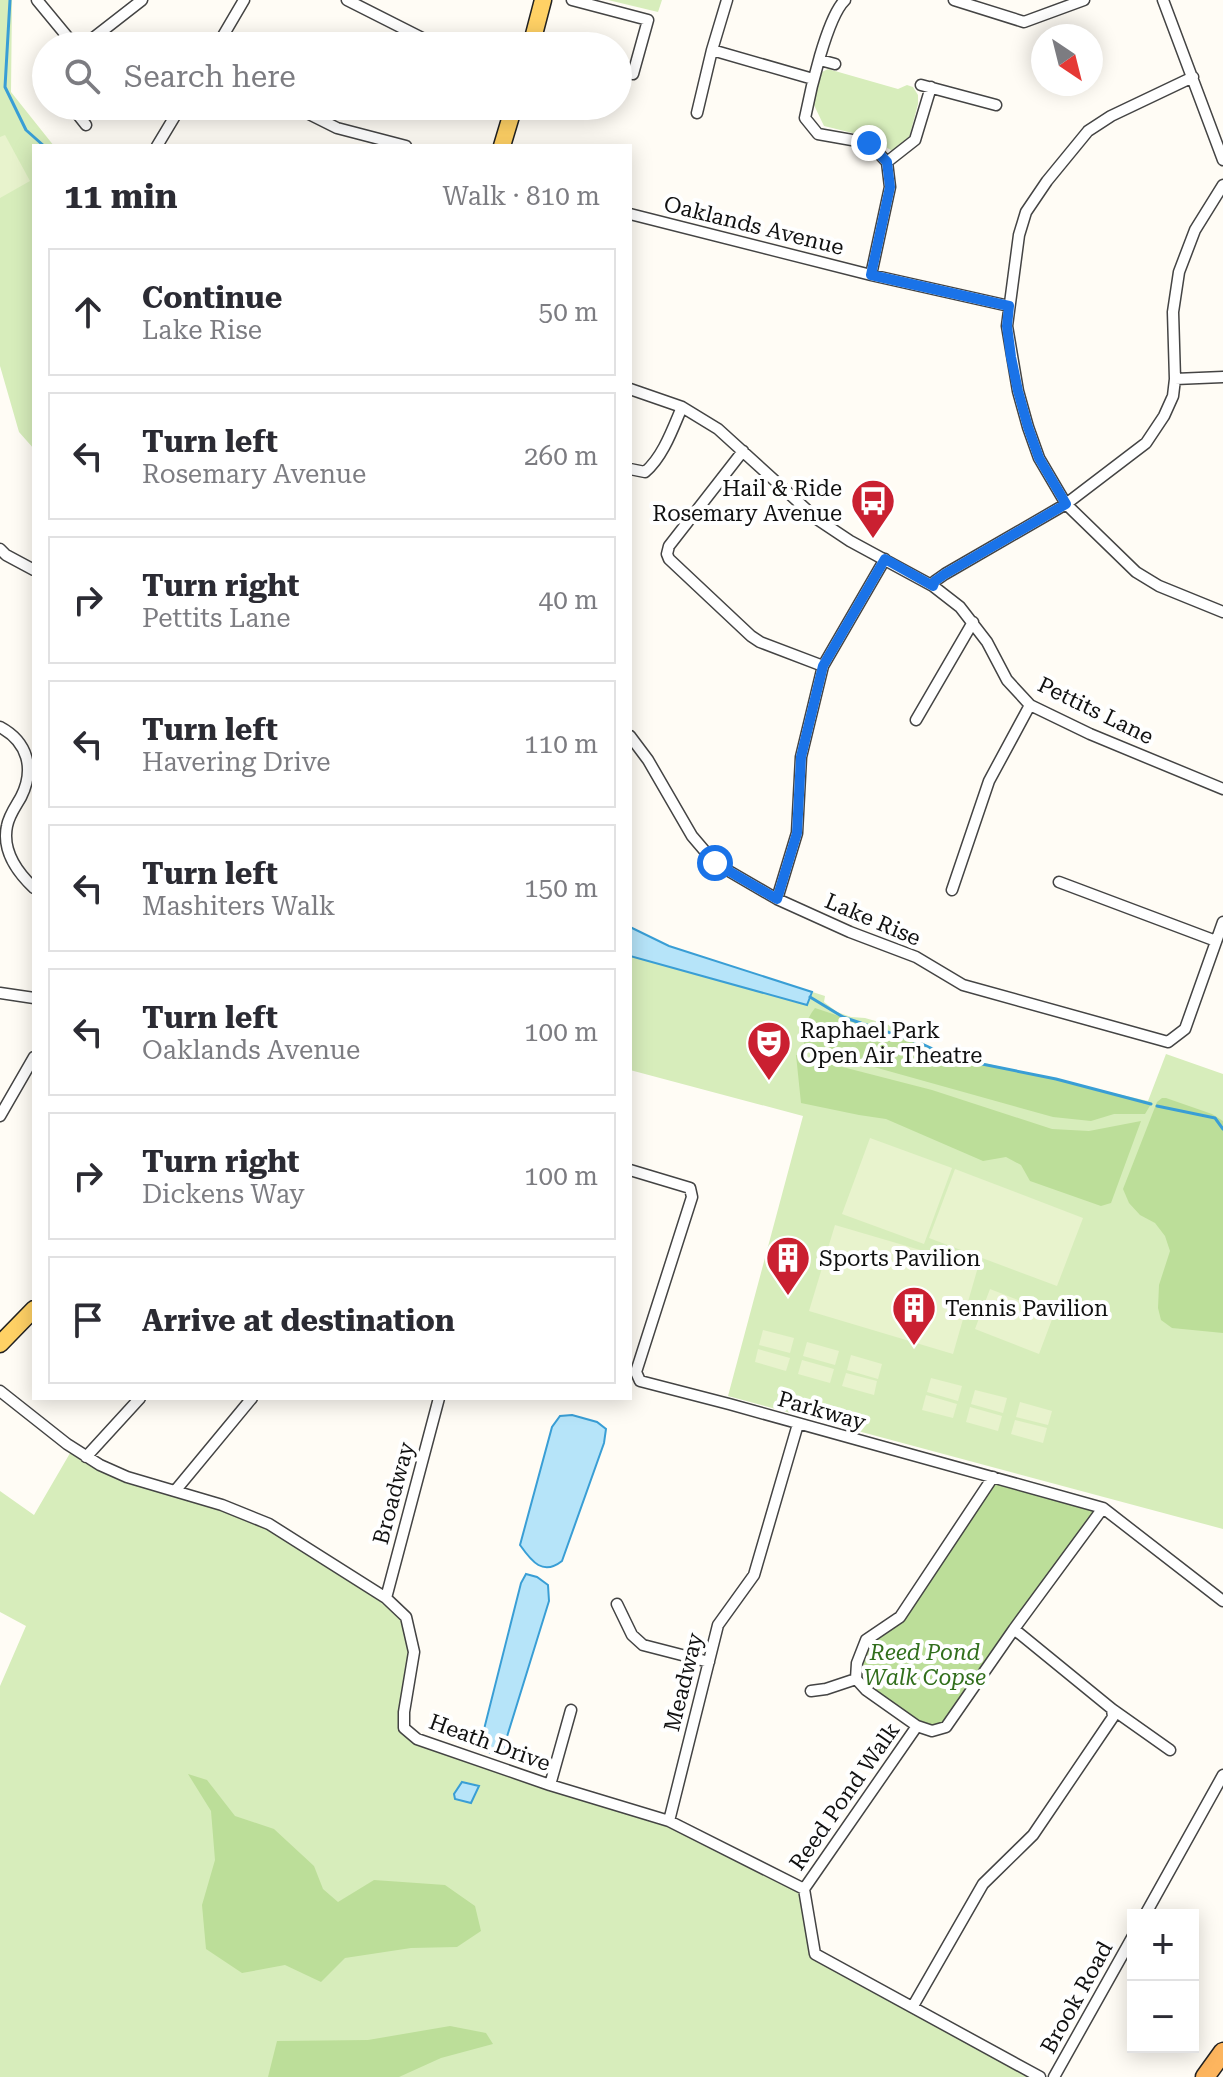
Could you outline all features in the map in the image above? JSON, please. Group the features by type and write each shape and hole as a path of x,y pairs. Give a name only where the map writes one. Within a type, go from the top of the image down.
{"highway":[{"path":"1205,2077 1223,2052"}],"main road":[{"path":"535,32 543,0"},
{"path":"503,144 510,120"},
{"path":"0,1344 32,1311"}],"street":[{"path":"37,0 63,32"},
{"path":"101,32 142,0"},
{"path":"225,32 244,0"},
{"path":"572,0 648,20 632,74"},
{"path":"697,113 727,0"},
{"path":"845,0 833,21 813,79 805,118 818,134 869,143 887,162 890,187 871,275"},
{"path":"954,0 987,5 1024,22 1084,0"},
{"path":"1163,0 1223,160"},
{"path":"352,1 411,32"},
{"path":"712,50 813,79"},
{"path":"820,60 835,64"},
{"path":"1193,77 1111,116 1088,131 1068,153 1026,212 1019,235 1007,326 1018,391 1028,427 1039,458 1066,504 1136,572 1159,586 1223,612"},
{"path":"887,162 915,140 926,86 996,105"},
{"path":"82,120 86,125"},
{"path":"158,144 173,120"},
{"path":"321,120 337,128 398,144"},
{"path":"933,586 945,574 1066,504 1146,443 1173,396 1173,312 1179,272 1195,230 1223,185"},
{"name":"Oaklands Avenue","path":"632,215 871,275 1009,306"},
{"path":"1175,379 1223,377"},
{"name":"Pettits Lane","path":"632,390 682,407 718,429 817,519 850,541 933,586 960,607 987,642 1007,680 1030,705 1090,734 1223,789"},
{"path":"632,469 645,472 651,467 682,407"},
{"path":"743,451 669,546 667,554 751,636 823,666"},
{"path":"0,549 32,569"},
{"path":"777,899 797,833 801,757 823,666 885,559"},
{"path":"916,720 973,622"},
{"path":"952,890 989,781 1030,705"},
{"path":"0,727 16,738 25,753 29,772 23,794 7,826 7,838 8,851 15,866 32,886"},
{"name":"Lake Rise","path":"632,739 648,760 692,836 715,863 777,899 916,957 963,985 1168,1042 1185,1029 1216,941"},
{"path":"1059,882 1216,941 1223,922"},
{"path":"0,993 32,998"},
{"path":"0,1116 32,1060"},
{"name":"Parkway","path":"632,1171 690,1188 692,1197 636,1372 643,1383 1103,1508 1223,1601"},
{"name":"Heath Drive","path":"0,1391 86,1457 127,1477 222,1505 269,1524 386,1598 406,1617 414,1652 404,1728 417,1739 550,1785 669,1821 804,1889"},
{"path":"86,1457 138,1400"},
{"path":"175,1491 250,1400"},
{"name":"Broadway","path":"386,1598 438,1400"},
{"name":"Meadway","path":"669,1821 718,1625 754,1575 798,1424"},
{"path":"811,1691 856,1679 857,1663 866,1640 900,1617 993,1477"},
{"name":"Reed Pond Walk","path":"856,1679 866,1690 917,1726 932,1731 946,1727 1103,1508"},
{"path":"617,1604 632,1635 643,1645 709,1662"},
{"path":"1014,1629 1112,1709 1170,1750"},
{"path":"913,2006 983,1884 1033,1835 1113,1717 1112,1709"},
{"path":"550,1785 571,1710"},
{"name":"Reed Pond Walk","path":"804,1889 917,1726"},
{"path":"1148,1909 1223,1775"},
{"path":"804,1889 815,1954 1040,2077"},
{"name":"Brook Road","path":"1054,2077 1127,1947"}],"green space":[{"path":"0,0 12,0 11,92 52,144 32,144 32,447 19,432 0,366"},
{"path":"608,0 662,0 658,12"},
{"path":"828,69 898,89 907,85 913,87 918,95 918,104 908,142 894,152 869,137 824,126 813,103 822,72"},
{"path":"5,135 30,181 0,198 0,137"},
{"path":"632,928 669,946 825,996 824,1002 837,1012 896,1027 919,1042 954,1056 1148,1101 1166,1054 1223,1074 1223,1529 728,1396 803,1116 632,1071"},
{"path":"815,1008 920,1043 952,1058 1056,1079 1151,1104 1145,1114 1114,1114 1091,1121 1053,1117 806,1048 803,1039 805,1028"},
{"path":"796,1055 932,1090 1052,1129 1089,1131 1141,1121 1111,1203 1101,1206 1030,1181 1021,1165 1006,1157 983,1161 886,1119 801,1103"},
{"path":"1162,1098 1212,1114 1223,1121 1223,1333 1172,1328 1161,1320 1159,1285 1170,1251 1165,1236 1155,1223 1140,1215 1129,1203 1123,1189 1157,1102"},
{"path":"870,1138 952,1168 924,1244 842,1214"},
{"path":"955,1169 1083,1218 1057,1286 929,1238"},
{"path":"835,1225 978,1267 953,1354 809,1311"},
{"path":"990,1289 1054,1314 1039,1354 975,1329"},
{"path":"763,1330 794,1338 790,1353 759,1345"},
{"path":"807,1342 839,1351 835,1365 803,1356"},
{"path":"758,1349 790,1358 786,1371 755,1362"},
{"path":"851,1355 882,1364 878,1379 847,1370"},
{"path":"802,1360 834,1369 830,1383 798,1374"},
{"path":"846,1373 877,1381 874,1395 842,1386"},
{"path":"931,1378 962,1386 958,1401 927,1392"},
{"path":"975,1390 1007,1398 1003,1413 971,1404"},
{"path":"926,1395 957,1404 953,1418 922,1410"},
{"path":"1020,1402 1052,1411 1048,1425 1016,1417"},
{"path":"970,1407 1002,1416 998,1431 966,1422"},
{"path":"1015,1420 1047,1428 1043,1443 1011,1434"},
{"path":"73,1448 127,1477 269,1524 406,1617 414,1652 404,1728 417,1739 669,1821 804,1889 815,1954 1040,2077 0,2077 0,1686 26,1626 0,1612 0,1491 34,1515"},
{"name":"Reed Pond Walk Copse","path":"993,1477 1103,1508 958,1712 932,1731 856,1679 866,1640 900,1617"},
{"path":"188,1774 207,1780 235,1816 274,1829 314,1866 323,1889 338,1902 374,1880 445,1885 475,1906 481,1931 457,1947 411,1948 345,1958 321,1982 285,1965 242,1973 206,1949 202,1905 215,1860 211,1811"},
{"path":"450,2026 486,2033 493,2044 441,2058 399,2077 268,2077 277,2041 368,2040"}],"water":[{"path":"632,928 669,946 812,992 807,1005 632,957"},
{"path":"572,1415 597,1422 606,1429 604,1443 562,1561 544,1567 538,1565 520,1545 552,1427 560,1416"},
{"path":"526,1574 548,1585 549,1601 501,1756 479,1749 521,1583"},
{"path":"462,1782 479,1786 471,1803 455,1799 454,1794"}],"waterway":[{"path":"10,0 5,87 26,130 42,144"},
{"path":"810,997 843,1017 920,1043 952,1058 1056,1079 1151,1104"},
{"path":"1157,1106 1215,1118 1223,1129"}],"place":[{"name":"Hail & Ride Rosemary Avenue","path":"873,540"},
{"name":"Raphael Park Open Air Theatre","path":"769,1082"},
{"name":"Sports Pavilion","path":"788,1297"},
{"name":"Tennis Pavilion","path":"914,1347"}],"route":[{"path":"715,863 777,899 797,833 801,757 823,666 885,559 933,586 945,574 1066,504 1039,458 1028,427 1011,357 1007,326 1009,306 871,275 890,187 887,162 869,143"}]}
